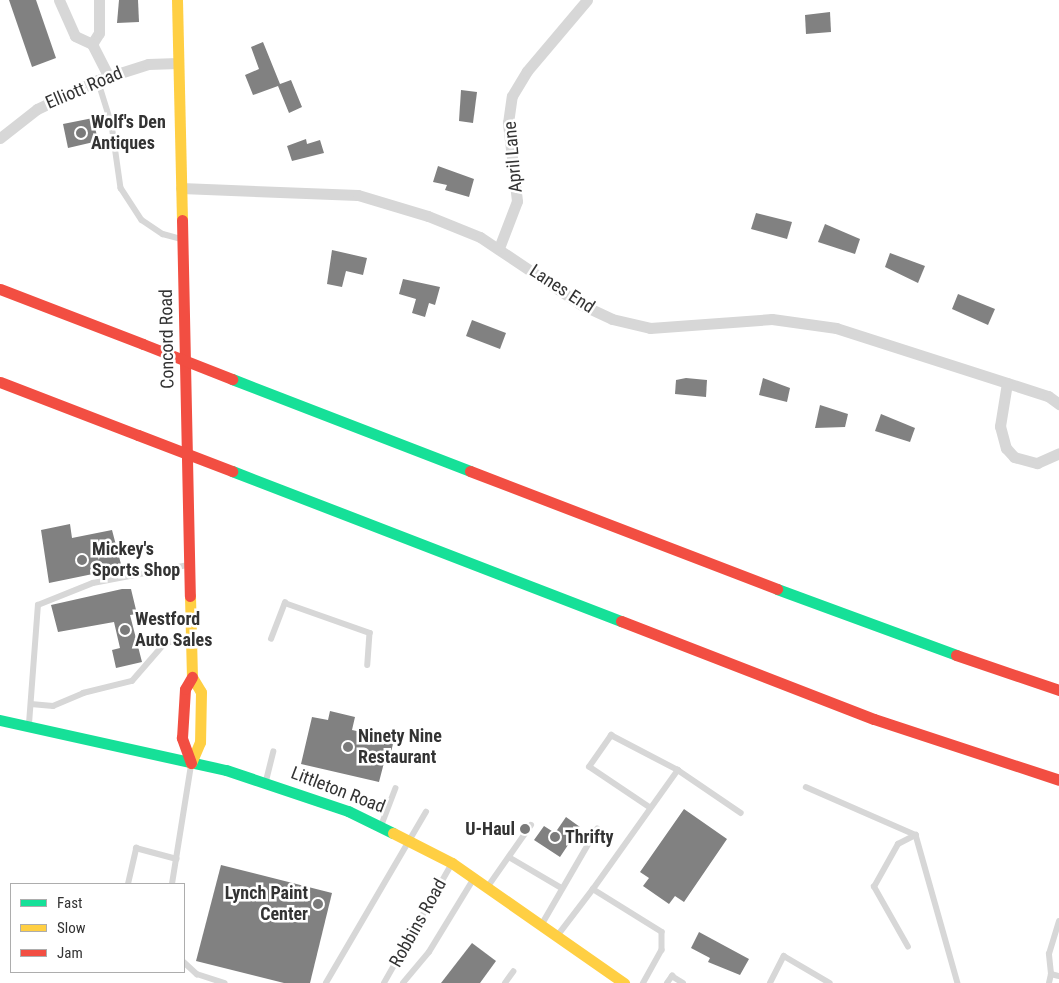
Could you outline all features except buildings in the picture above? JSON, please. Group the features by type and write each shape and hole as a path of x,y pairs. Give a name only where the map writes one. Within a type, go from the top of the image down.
{"main road":[{"name":"Concord Road","path":"177,0 192,677 201,692 200,742 191,763"},
{"path":"0,289 896,635 1059,690"},
{"path":"0,382 874,719 1059,780"},
{"name":"Concord Road","path":"191,763 182,738 185,689 192,677"},
{"name":"Littleton Road","path":"0,720 266,782 382,826 410,839 488,886 624,983"}],"street":[{"path":"59,0 75,36 92,44 103,78"},
{"path":"92,44 99,33 99,0"},
{"name":"April Lane","path":"499,248 517,201 508,123 512,96 528,71 587,0"},
{"name":"Elliott Road","path":"0,138 37,108 103,78 148,64 178,63"},
{"name":"Lanes End","path":"181,188 358,195 428,216 499,248 580,304 631,325 670,328 758,319 794,321 836,328 1048,396 1059,404"},
{"path":"1007,383 1000,426 1006,448 1020,459 1037,463 1059,453"}],"lane":[{"path":"103,78 121,188 142,220 163,234 182,239"},
{"path":"29,727 38,605 93,583 190,564"},
{"path":"271,639 285,603 370,633 368,666"},
{"path":"32,704 52,706 83,693 132,682 165,643 191,638"},
{"path":"650,808 589,767 611,736 678,770 741,813"},
{"path":"266,782 273,752"},
{"path":"172,883 191,763"},
{"path":"557,936 678,770"},
{"path":"806,787 916,835"},
{"path":"382,826 395,789"},
{"path":"326,983 426,812"},
{"path":"488,886 531,826"},
{"path":"541,925 560,887 597,829"},
{"path":"908,947 874,887 898,844 916,835"},
{"path":"916,835 958,983"},
{"path":"128,883 136,848 176,860"},
{"path":"509,857 560,887"},
{"name":"Robbins Road","path":"384,983 452,863"},
{"name":"Robbins Road","path":"403,983 429,952 474,878"},
{"path":"593,889 662,932 662,950 644,983"},
{"path":"1049,983 1051,974 1048,954 1059,921"},
{"path":"770,983 784,956 830,983"},
{"path":"185,963 197,974 225,983"},
{"path":"505,983 513,972"},
{"path":"1051,974 1059,976"},
{"path":"667,983 672,976 683,983"},
{"path":"816,983 819,976"}],"traffic: fast":[{"path":"232,379 470,471"},
{"path":"232,471 621,621"},
{"path":"777,589 956,655"},
{"path":"0,720 226,770 348,811 393,833"}],"traffic: slow":[{"path":"177,0 182,220"},
{"path":"190,596 192,677 201,692 200,742 191,763"},
{"path":"393,833 452,863 624,983"}],"traffic: jam":[{"path":"182,220 190,596"},
{"path":"0,289 143,344"},
{"path":"143,344 232,379"},
{"path":"0,382 138,435"},
{"path":"138,435 232,471"},
{"path":"470,471 777,589"},
{"path":"621,621 874,719 1059,780"},
{"path":"956,655 1059,690"},
{"path":"191,763 182,738 185,689 192,677"}],"place":[{"name":"Wolf's Den Antiques","path":"81,133"},
{"name":"Mickey's Sports Shop","path":"82,560"},
{"name":"Westford Auto Sales","path":"125,630"},
{"name":"Ninety Nine Restaurant","path":"348,747"},
{"name":"U-Haul","path":"525,829"},
{"name":"Thrifty","path":"555,837"},
{"name":"Lynch Paint Center","path":"318,904"}]}
